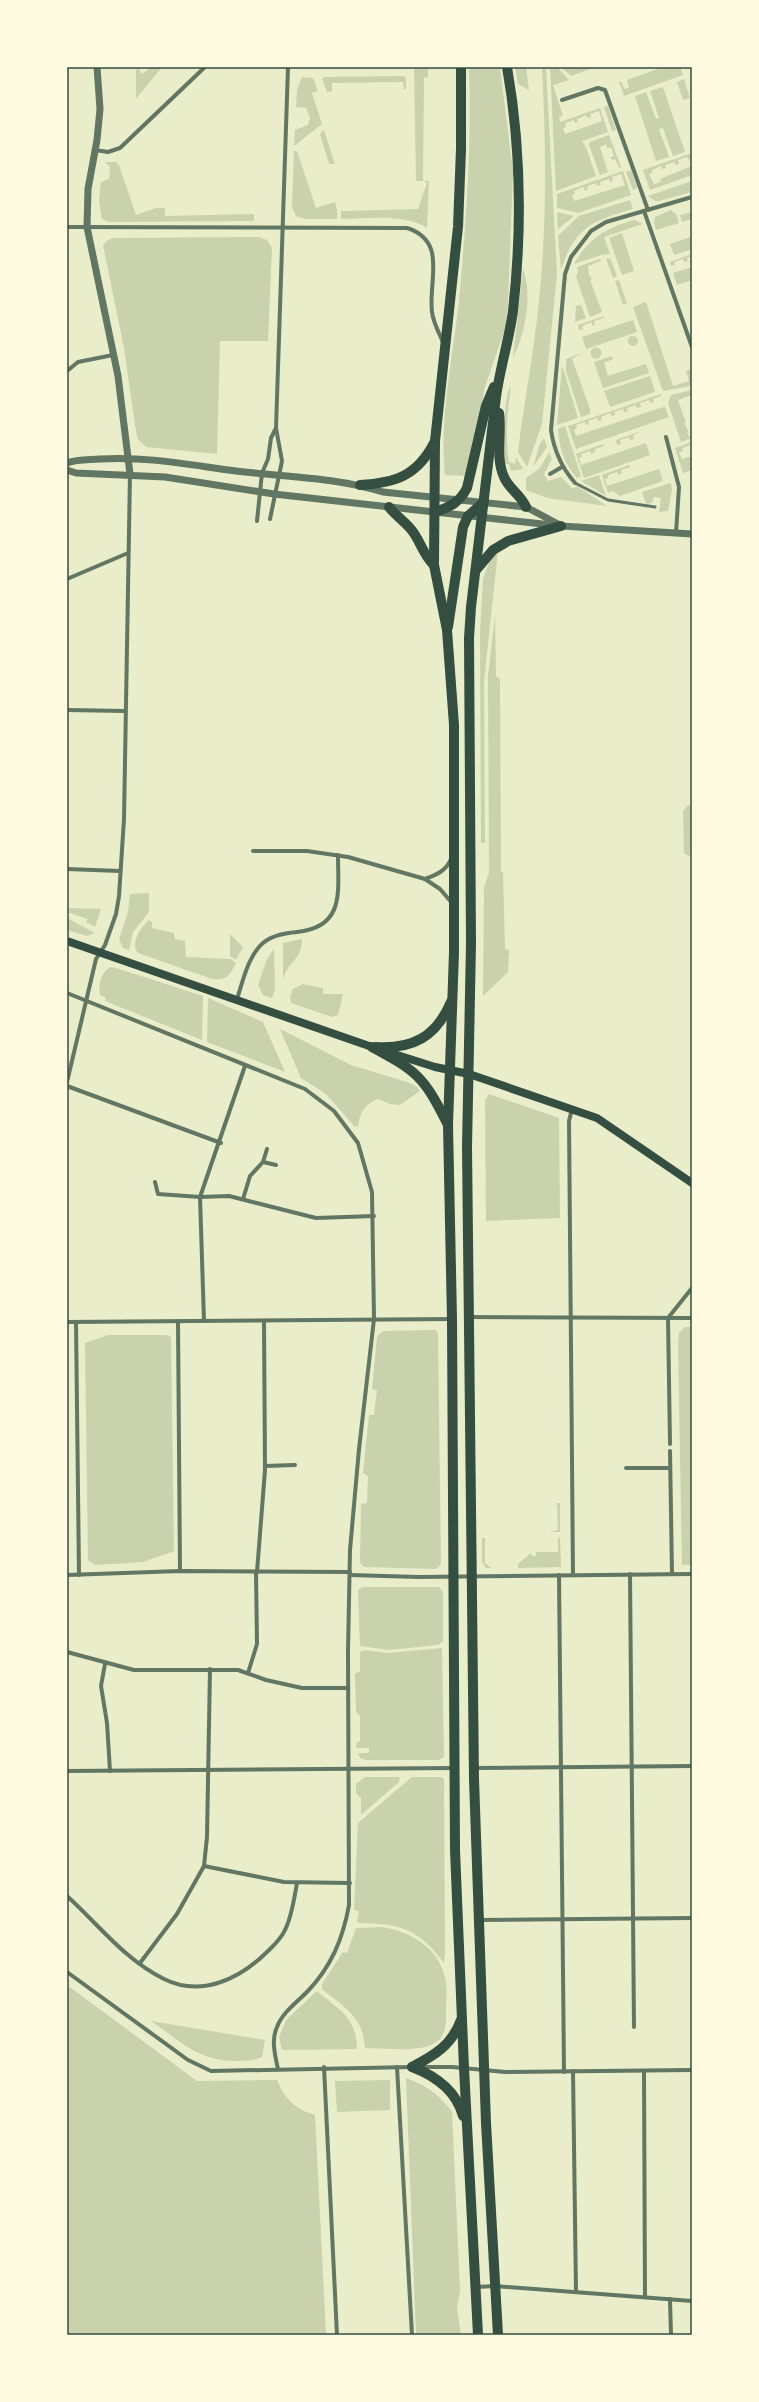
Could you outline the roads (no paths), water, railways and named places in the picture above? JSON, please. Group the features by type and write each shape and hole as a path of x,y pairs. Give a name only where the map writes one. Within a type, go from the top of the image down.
{"highway":[{"path":"461,67 461,149 458,227 435,441 434,565 447,630 454,725 453,998 448,1125 452,1319 455,1850 464,2068 478,2335"},
{"path":"498,2335 484,2071 478,1920 470,1576 469,1074 471,943 469,638 497,395 512,311 518,221 517,136 507,67"},
{"path":"434,512 450,507 460,500 471,477 486,406 502,368"},
{"path":"497,395 500,415 500,468 505,481 521,497 526,507"},
{"path":"360,485 391,482 406,475 426,457 435,441"},
{"path":"447,630 460,543 468,516 484,502"},
{"path":"389,507 395,516 408,526 426,557 434,565"},
{"path":"476,570 493,550 508,541 561,526"},
{"path":"372,1047 401,1047 411,1045 423,1038 441,1022 453,998"},
{"path":"372,1047 414,1071 426,1084 448,1125"},
{"path":"412,2067 438,2052 447,2044 455,2034 462,2018"},
{"path":"412,2067 432,2076 448,2088 460,2107 468,2142"}],"main road":[{"path":"67,941 237,998 372,1047 449,1070 469,1074 597,1118 692,1183"}],"street":[{"path":"67,1082 96,959 101,952 117,910 124,812 124,711 130,474 126,457 121,397 87,227 88,189 100,109 97,67"},
{"path":"95,150 108,152 120,148 205,67"},
{"path":"270,519 282,461 276,428 288,67"},
{"path":"562,100 598,88 605,90 692,347"},
{"path":"575,482 562,467 554,447 551,430 566,268 580,243 591,231 606,222 692,197"},
{"path":"67,227 400,226 417,232 428,243 433,253 432,313 445,348"},
{"path":"67,371 78,362 113,355"},
{"path":"257,521 262,473 269,453 271,438 276,428"},
{"path":"666,437 679,487 676,533"},
{"path":"67,463 76,460 126,457 166,460 360,485 383,492 526,507 561,526"},
{"path":"550,474 562,467"},
{"path":"67,470 76,473 130,474 165,477 274,494 561,526 692,534"},
{"path":"67,579 128,553"},
{"path":"67,710 124,711"},
{"path":"253,851 307,852 338,855 425,879 440,889 454,906"},
{"path":"425,879 439,874 448,865 454,851"},
{"path":"237,998 249,964 262,944 281,934 315,929 331,916 337,895 338,855"},
{"path":"67,869 120,871"},
{"path":"67,993 305,1089 334,1111 358,1142 372,1192 374,1216 374,1319 359,1449 350,1574 348,1688 350,1883 346,1925 330,1964 314,1985 283,2016 277,2026 274,2039 278,2069"},
{"path":"204,1321 200,1197 221,1143 245,1066"},
{"path":"67,1086 221,1143"},
{"path":"572,1109 569,1116 573,1575"},
{"path":"242,1199 250,1176 263,1162 267,1149"},
{"path":"263,1162 276,1165"},
{"path":"155,1182 158,1194 200,1197 229,1196 316,1218 374,1216"},
{"path":"670,1444 668,1318 692,1288"},
{"path":"469,1317 692,1318"},
{"path":"67,1322 452,1319"},
{"path":"248,1673 257,1644 256,1572 265,1466 264,1320"},
{"path":"76,1322 79,1575"},
{"path":"178,1322 180,1571"},
{"path":"670,1451 672,1574"},
{"path":"265,1466 295,1465"},
{"path":"626,1468 670,1468"},
{"path":"67,1575 180,1571 453,1577 692,1574"},
{"path":"630,1574 634,2027"},
{"path":"559,1575 564,2072"},
{"path":"67,1652 105,1664 134,1670 238,1670 266,1680 302,1688 348,1688"},
{"path":"105,1664 100,1686 107,1723 110,1771"},
{"path":"140,1963 177,1914 204,1866 207,1856 210,1669"},
{"path":"474,1768 561,1769 632,1766 692,1766"},
{"path":"67,1771 455,1768"},
{"path":"204,1866 297,1883 350,1883"},
{"path":"67,1896 112,1941 163,1979 176,1984 203,1986 227,1981 244,1972 278,1940 289,1921 297,1883"},
{"path":"478,1920 692,1918"},
{"path":"67,1972 201,2067 223,2071 324,2067 464,2068 484,2071 564,2072 692,2070"},
{"path":"324,2067 337,2335"},
{"path":"397,2067 412,2335"},
{"path":"644,2070 645,2297"},
{"path":"573,2071 576,2292"},
{"path":"475,2287 495,2286 692,2301"},
{"path":"670,2299 671,2335"}],"lane":[{"path":"575,482 608,500 655,506"}]}
